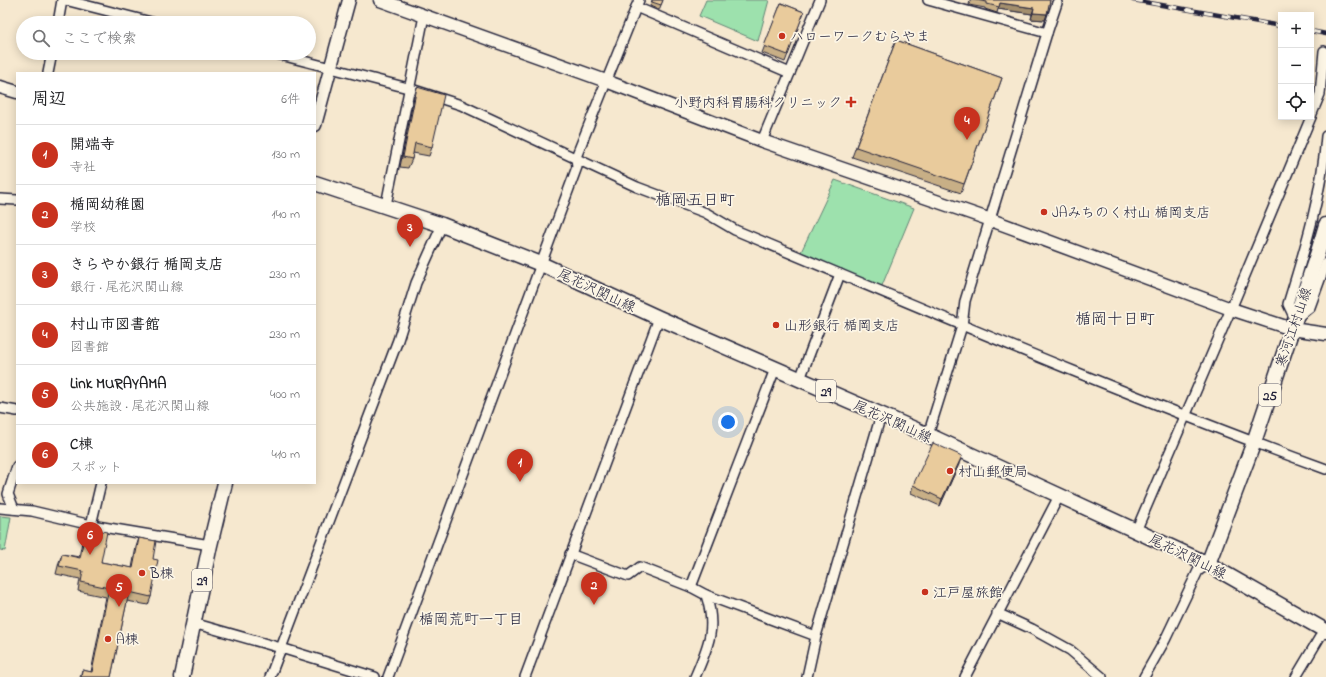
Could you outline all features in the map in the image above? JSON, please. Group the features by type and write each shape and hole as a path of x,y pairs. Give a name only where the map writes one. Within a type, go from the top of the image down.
{"main road":[{"name":"尾花沢関山線","path":"316,183 386,205 542,264 659,318 928,435 1208,564 1325,631"},
{"name":"寒河江村山線","path":"1208,564 1254,442 1326,225"},
{"name":"29","path":"182,677 225,484"}],"street":[{"path":"59,16 62,0"},
{"path":"65,0 128,16"},
{"path":"316,121 349,0"},
{"path":"380,0 606,82 762,141 991,220 1231,309 1294,324 1326,334"},
{"path":"762,141 820,0"},
{"path":"928,0 1047,33"},
{"path":"928,435 962,326 965,301 1057,3"},
{"path":"388,677 542,264 577,167 576,157 637,4 790,73"},
{"path":"386,205 408,88 424,16"},
{"path":"1314,111 1323,93 1324,51"},
{"path":"48,72 51,60"},
{"path":"300,60 408,88 461,105 576,157 637,187 706,214 735,230 962,326 1184,416 1326,469"},
{"path":"0,88 16,92"},
{"path":"1136,531 1310,120"},
{"path":"1294,324 1288,304 1316,206 1326,136"},
{"path":"0,199 16,200"},
{"path":"270,677 398,340 416,284 442,225"},
{"path":"1294,324 1310,307 1326,263"},
{"path":"800,379 840,274"},
{"path":"525,677 659,318"},
{"path":"691,587 775,369"},
{"path":"0,408 16,410"},
{"path":"807,677 816,636 881,415"},
{"path":"14,509 8,494 16,469"},
{"path":"90,525 101,484"},
{"path":"965,677 1059,496"},
{"path":"0,508 32,511 90,525 210,546"},
{"path":"570,554 628,576 640,567 691,587 706,595 816,636"},
{"path":"1144,677 1165,640 1198,572 1208,564"},
{"path":"695,677 712,634 711,611 706,595"},
{"path":"997,613 1032,629 1070,650 1102,677"},
{"path":"193,624 281,648 375,677"},
{"path":"1296,677 1325,631"}],"green space":[{"path":"706,0 769,0 758,41 699,16"},
{"path":"835,180 914,208 881,288 801,252"},
{"path":"0,516 11,517 5,551 0,550"}],"building":[{"path":"652,0 663,0 661,5 652,2"},
{"path":"976,0 1050,0 1047,14 1033,13 1034,8 1000,3 999,7 987,4 987,2"},
{"path":"781,3 804,12 788,55 764,46"},
{"path":"896,40 1002,78 964,184 856,147"},
{"path":"417,87 444,95 432,147 415,143 412,159 403,157"},
{"path":"933,443 962,456 942,499 913,485"},
{"path":"86,528 107,532 101,562 133,568 139,538 156,541 153,559 158,560 151,597 129,592 111,677 81,677 82,670 92,672 109,588 81,582 83,571 59,566 62,554 80,558"}],"railway":[{"path":"1133,0 1278,25"},
{"path":"1314,32 1326,34"}],"place":[{"name":"ハローワークむらやま","path":"782,36"},
{"name":"小野内科胃腸科クリニック","path":"851,102"},
{"name":"村山市図書館","path":"967,140"},
{"name":"JAみちのく村山 楯岡支店","path":"1044,212"},
{"name":"きらやか銀行 楯岡支店","path":"410,247"},
{"name":"山形銀行 楯岡支店","path":"776,325"},
{"name":"村山郵便局","path":"950,471"},
{"name":"開端寺","path":"520,482"},
{"name":"C棟","path":"90,555"},
{"name":"B棟","path":"142,573"},
{"name":"江戸屋旅館","path":"925,592"},
{"name":"楯岡幼稚園","path":"594,605"},
{"name":"Link MURAYAMA","path":"119,607"},
{"name":"A棟","path":"108,639"}],"district":[{"name":"楯岡五日町","path":"695,199"},
{"name":"楯岡十日町","path":"1115,318"},
{"name":"楯岡荒町一丁目","path":"471,619"}]}
